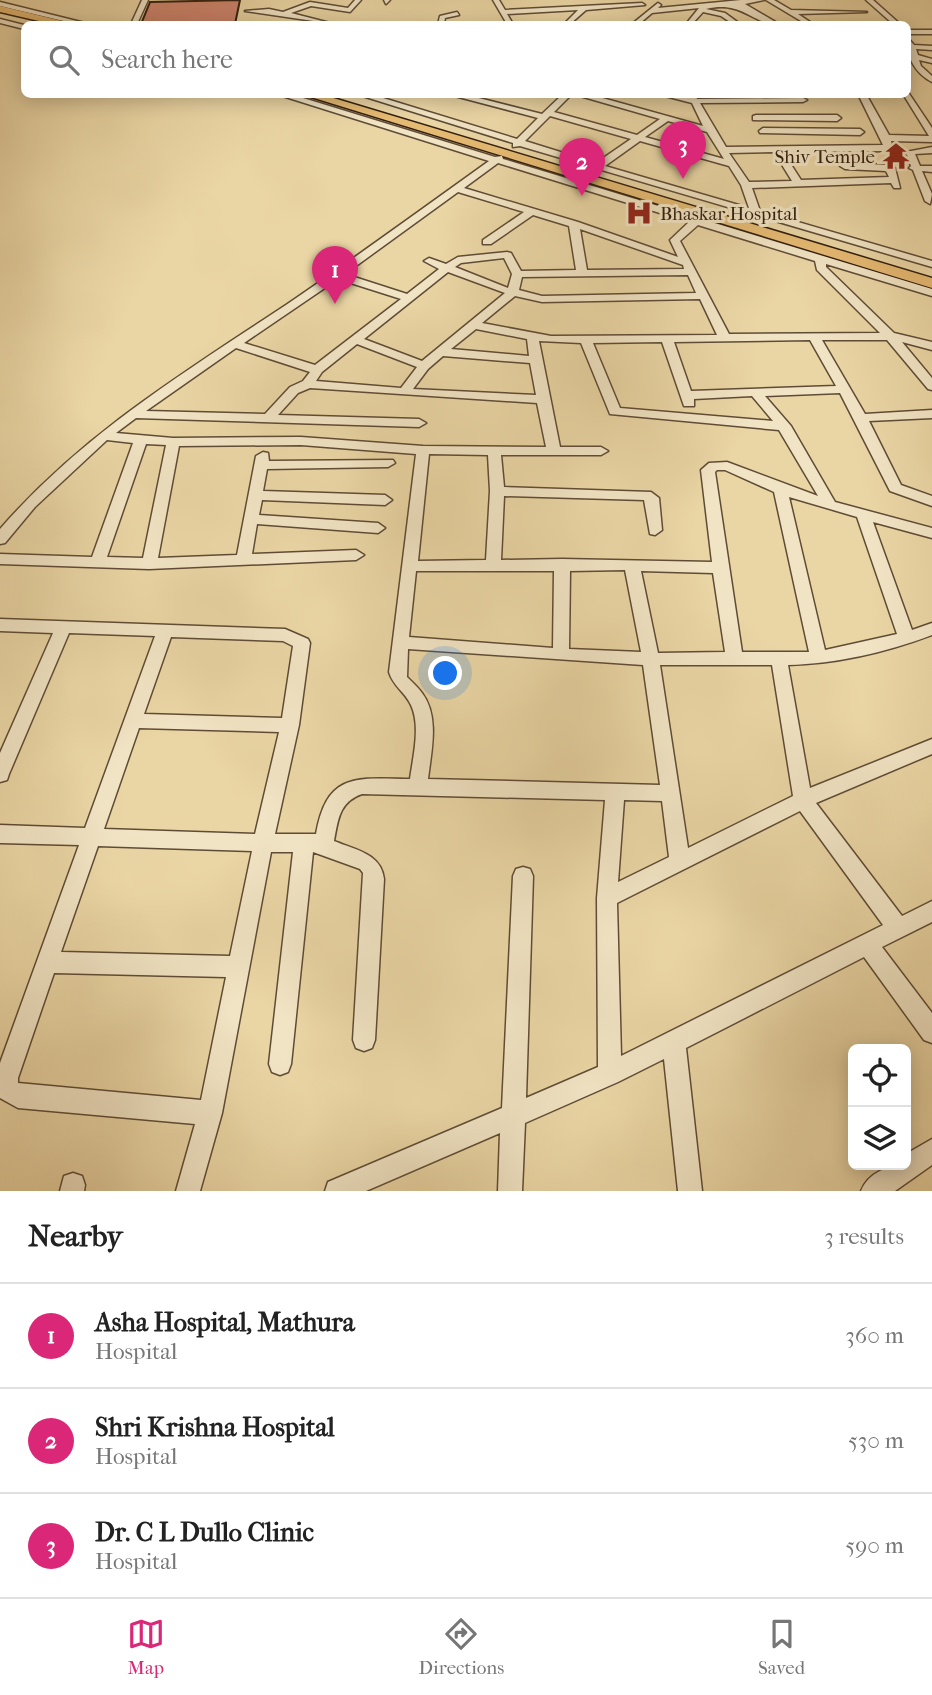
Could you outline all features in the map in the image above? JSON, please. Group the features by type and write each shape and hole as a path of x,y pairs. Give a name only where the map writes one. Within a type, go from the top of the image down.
{"highway":[{"path":"0,6 52,21"},
{"path":"0,15 26,21"},
{"path":"319,98 932,283"},
{"path":"340,98 932,274"}],"street":[{"path":"135,21 145,0"},
{"path":"247,21 249,0"},
{"path":"283,14 310,4 350,9 358,0"},
{"path":"496,0 508,21"},
{"path":"530,0 535,10"},
{"path":"639,21 662,0"},
{"path":"648,13 761,0"},
{"path":"769,0 805,21"},
{"path":"821,0 836,13"},
{"path":"869,0 894,21"},
{"path":"501,12 644,2 648,13"},
{"path":"739,3 771,21"},
{"path":"0,6 69,21"},
{"path":"701,6 723,14 725,21"},
{"path":"691,21 701,6"},
{"path":"836,13 856,6 871,20"},
{"path":"571,21 584,8"},
{"path":"248,10 317,21"},
{"path":"789,12 863,12"},
{"path":"441,21 442,16 457,14"},
{"path":"0,21 21,26"},
{"path":"911,32 932,32"},
{"path":"911,49 932,47"},
{"path":"911,50 932,61"},
{"path":"911,52 917,67 930,76"},
{"path":"911,74 930,76"},
{"path":"911,87 932,88"},
{"path":"293,98 932,293"},
{"path":"381,98 518,143 932,264"},
{"path":"474,98 733,164"},
{"path":"518,143 564,98"},
{"path":"592,98 710,130"},
{"path":"694,98 722,150 746,185 756,213"},
{"path":"744,98 803,100"},
{"path":"744,98 765,135 860,132"},
{"path":"722,150 886,148 886,138 864,98"},
{"path":"886,138 932,137 909,98"},
{"path":"598,166 667,118"},
{"path":"755,118 837,118"},
{"path":"832,149 865,193"},
{"path":"777,150 798,183"},
{"path":"930,201 910,150 932,150"},
{"path":"0,539 23,510 103,436 337,275 498,159"},
{"path":"746,185 896,183 890,168 885,166 845,166"},
{"path":"915,168 932,169"},
{"path":"457,188 574,224 690,268"},
{"path":"487,242 532,211"},
{"path":"696,221 675,240 725,338"},
{"path":"574,224 582,273"},
{"path":"308,384 317,370 458,260 508,255 517,274 513,292 424,366 404,392"},
{"path":"820,258 821,268 890,336 932,386"},
{"path":"429,261 496,288 542,299 704,296"},
{"path":"517,274 690,268"},
{"path":"337,275 410,298"},
{"path":"473,325 533,338 586,341 890,336 932,346"},
{"path":"814,337 861,418 895,488 932,500"},
{"path":"533,338 554,451"},
{"path":"667,339 694,416"},
{"path":"356,340 424,366"},
{"path":"586,341 615,411 784,426"},
{"path":"236,344 317,370"},
{"path":"440,352 535,360"},
{"path":"270,416 294,390 308,384 543,399"},
{"path":"687,395 845,389"},
{"path":"757,394 784,426 830,505"},
{"path":"133,414 270,416 419,423"},
{"path":"861,418 932,414"},
{"path":"103,436 173,442 267,440 423,450 601,451"},
{"path":"97,564 141,439"},
{"path":"243,561 267,440"},
{"path":"149,564 173,442"},
{"path":"418,788 423,719 417,699 399,681 399,642 423,450"},
{"path":"493,564 497,491 494,450"},
{"path":"262,465 387,463"},
{"path":"735,660 708,470 714,466 727,466 780,489 932,533"},
{"path":"780,489 819,658"},
{"path":"497,491 646,495 652,498 655,530"},
{"path":"256,495 385,500"},
{"path":"863,514 907,638"},
{"path":"251,519 378,528"},
{"path":"0,559 149,564 356,555"},
{"path":"410,566 493,564 720,568"},
{"path":"561,656 562,565"},
{"path":"632,565 651,659 680,862"},
{"path":"0,625 285,635 302,643 290,726 262,843 210,1113 188,1191"},
{"path":"0,774 63,629"},
{"path":"399,642 561,656 779,659 819,658 907,638 932,629"},
{"path":"165,631 48,962 9,1062 6,1078 8,1090 18,1096 210,1113"},
{"path":"779,659 803,800 899,929"},
{"path":"133,721 290,726"},
{"path":"607,898 803,800 932,746"},
{"path":"280,1064 314,844 344,790 362,786 672,793"},
{"path":"610,1074 607,898 615,792"},
{"path":"0,834 314,844 367,863 373,870 364,1040"},
{"path":"510,1191 523,876"},
{"path":"337,1191 610,1074 932,911"},
{"path":"868,945 932,1032"},
{"path":"48,962 238,967"},
{"path":"674,1042 690,1191"},
{"path":"873,1191 932,1151"}],"building":[{"path":"240,0 236,21 142,21 150,2"}],"place":[{"name":"Shiv Temple","path":"896,156"},
{"name":"Dr. C L Dullo Clinic","path":"683,179"},
{"name":"Shri Krishna Hospital","path":"582,196"},
{"name":"Bhaskar Hospital","path":"639,213"},
{"name":"Asha Hospital, Mathura","path":"335,304"}]}
